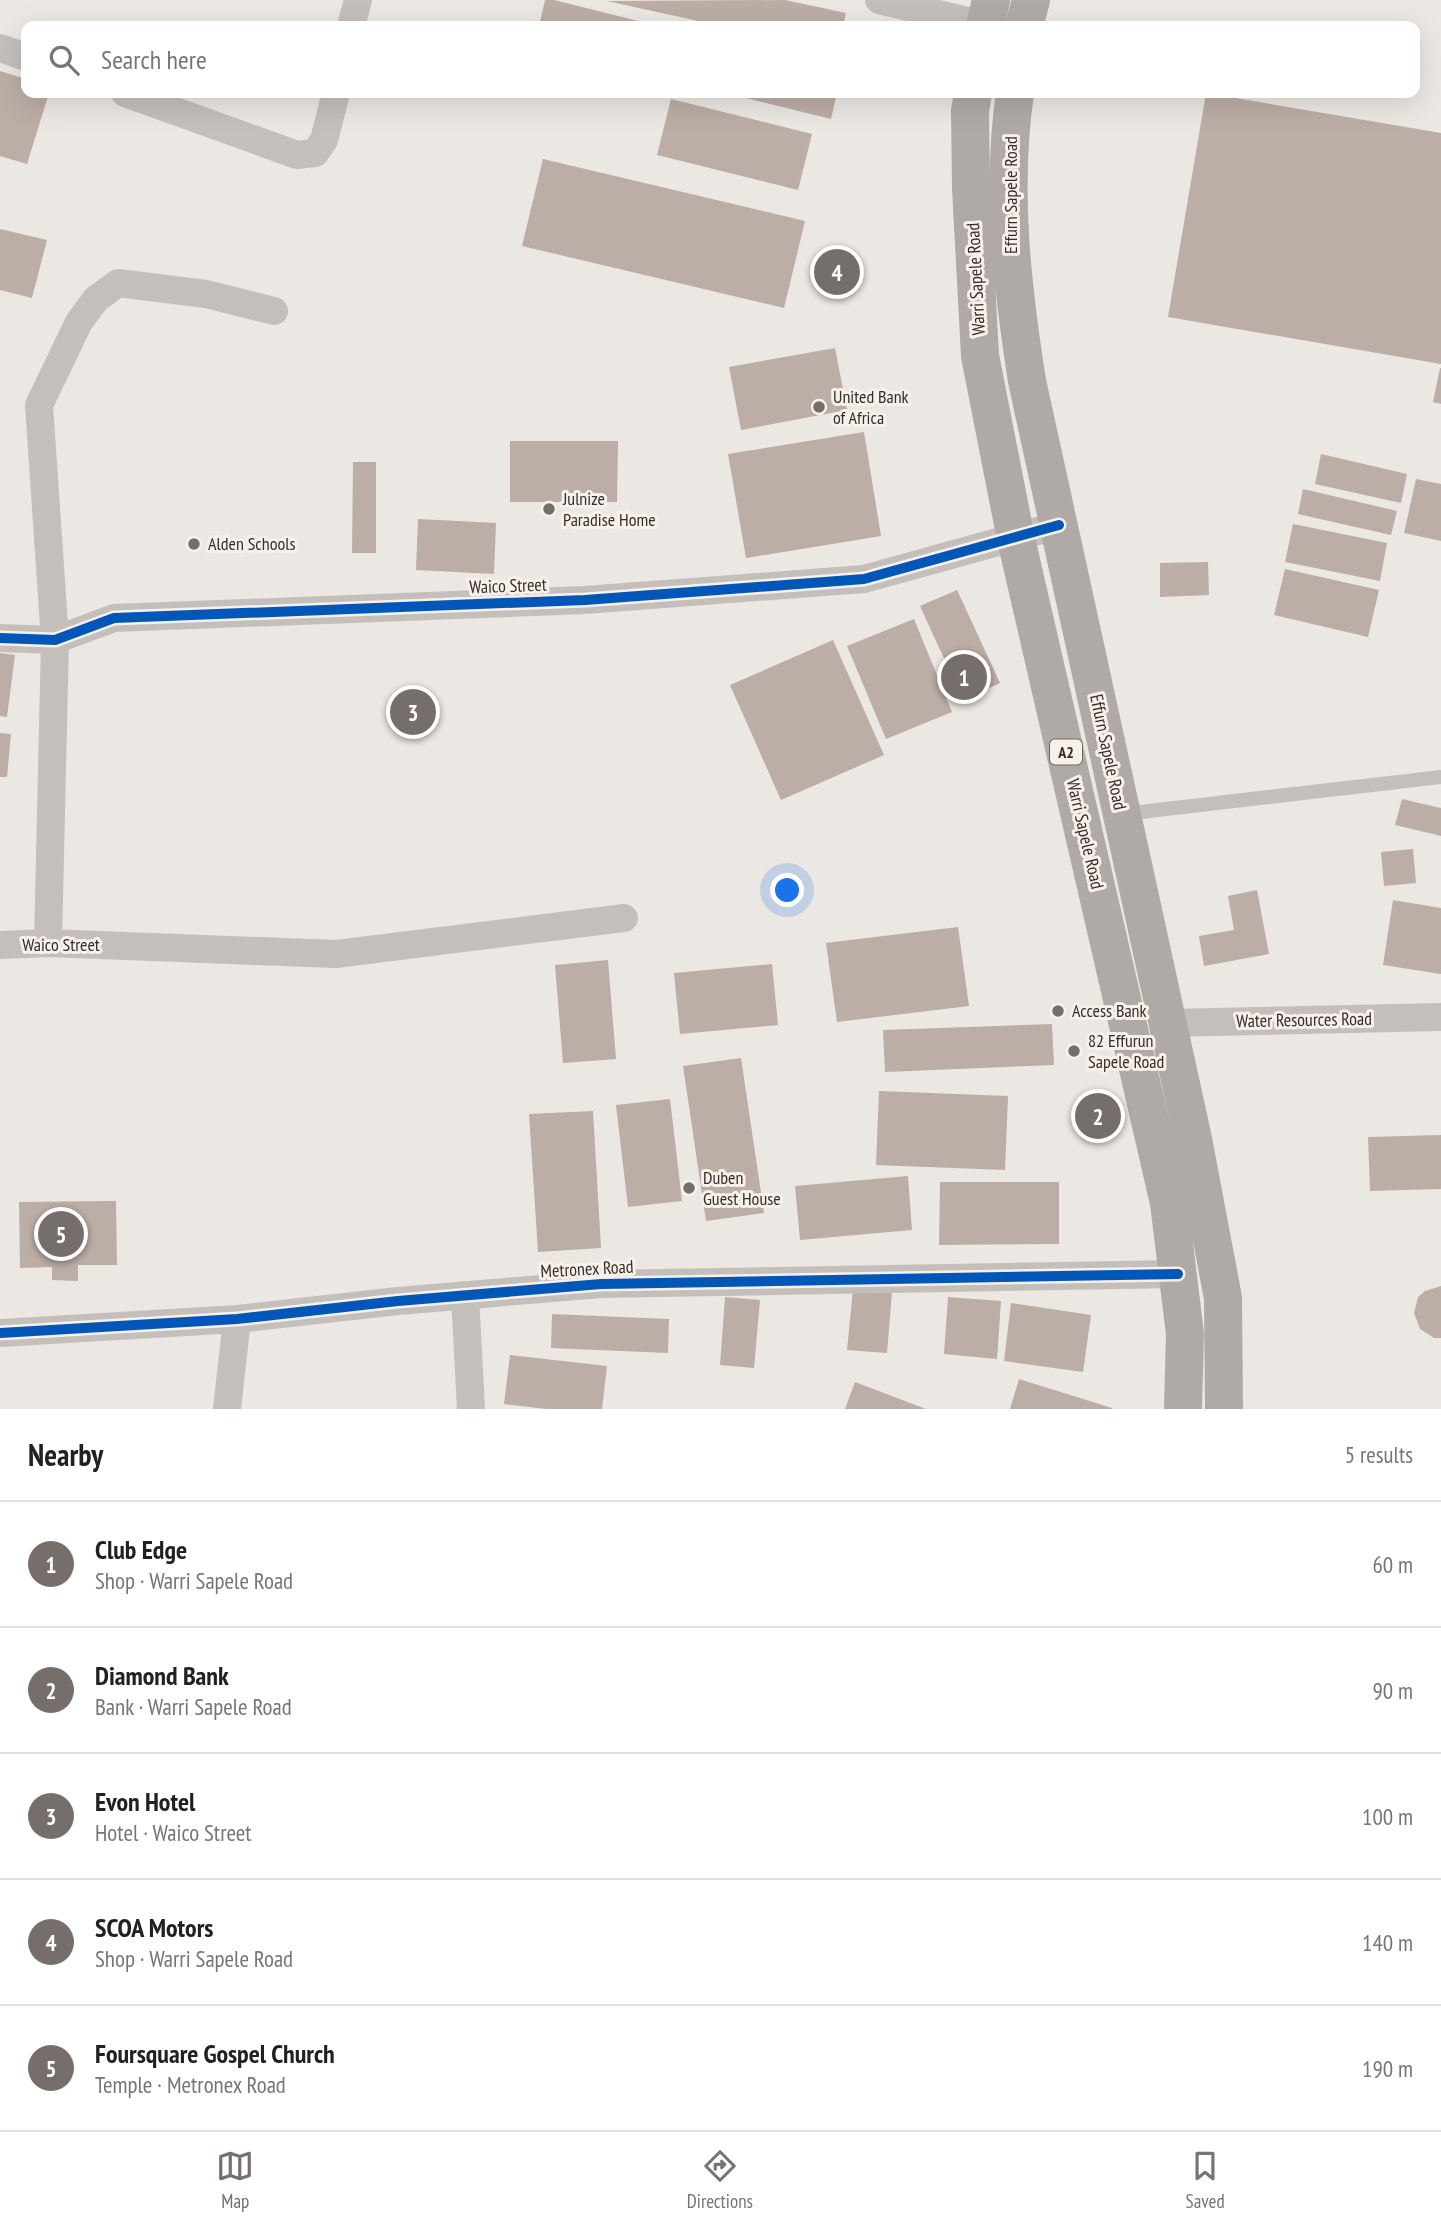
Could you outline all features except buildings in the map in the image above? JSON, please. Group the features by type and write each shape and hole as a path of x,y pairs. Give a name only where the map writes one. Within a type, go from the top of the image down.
{"highway":[{"path":"1025,21 1031,0"},
{"name":"Warri Sapele Road","path":"972,98 971,188 980,356 1016,539 1169,1203 1185,1334 1183,1409"},
{"name":"Effurn Sapele Road","path":"1014,98 1008,194 1012,282 1027,381 1167,1023 1223,1298 1225,1408"}],"street":[{"path":"352,21 358,0"},
{"path":"879,0 987,17"},
{"path":"0,48 21,55"},
{"path":"139,98 298,155 315,153 324,139 334,98"},
{"path":"48,943 55,640 39,405 79,322 96,299 118,283 206,294 274,311"},
{"name":"Waico Street","path":"0,638 55,640 114,618 585,600 864,579 1059,525"},
{"name":"Waico Street","path":"0,945 48,943 336,954 624,918"},
{"name":"Water Resources Road","path":"1167,1023 1441,1017"},
{"name":"Metronex Road","path":"0,1333 237,1319 464,1295 601,1284 1178,1274"},
{"path":"464,1295 471,1409"},
{"path":"227,1409 237,1319"}],"lane":[{"path":"1122,814 1441,777"}],"cycle path":[{"path":"0,638 55,640 114,618 585,600 864,579 1059,525"},
{"path":"0,1333 237,1319 398,1301 601,1284 1178,1274"}],"place":[{"name":"SCOA Motors","path":"837,272"},
{"name":"United Bank of Africa","path":"819,407"},
{"name":"Julnize Paradise Home","path":"549,509"},
{"name":"Alden Schools","path":"194,544"},
{"name":"Club Edge","path":"964,677"},
{"name":"Evon Hotel","path":"413,712"},
{"name":"Access Bank","path":"1058,1011"},
{"name":"82 Effurun Sapele Road","path":"1074,1051"},
{"name":"Diamond Bank","path":"1098,1116"},
{"name":"Duben Guest House","path":"689,1188"},
{"name":"Foursquare Gospel Church","path":"61,1234"}]}
